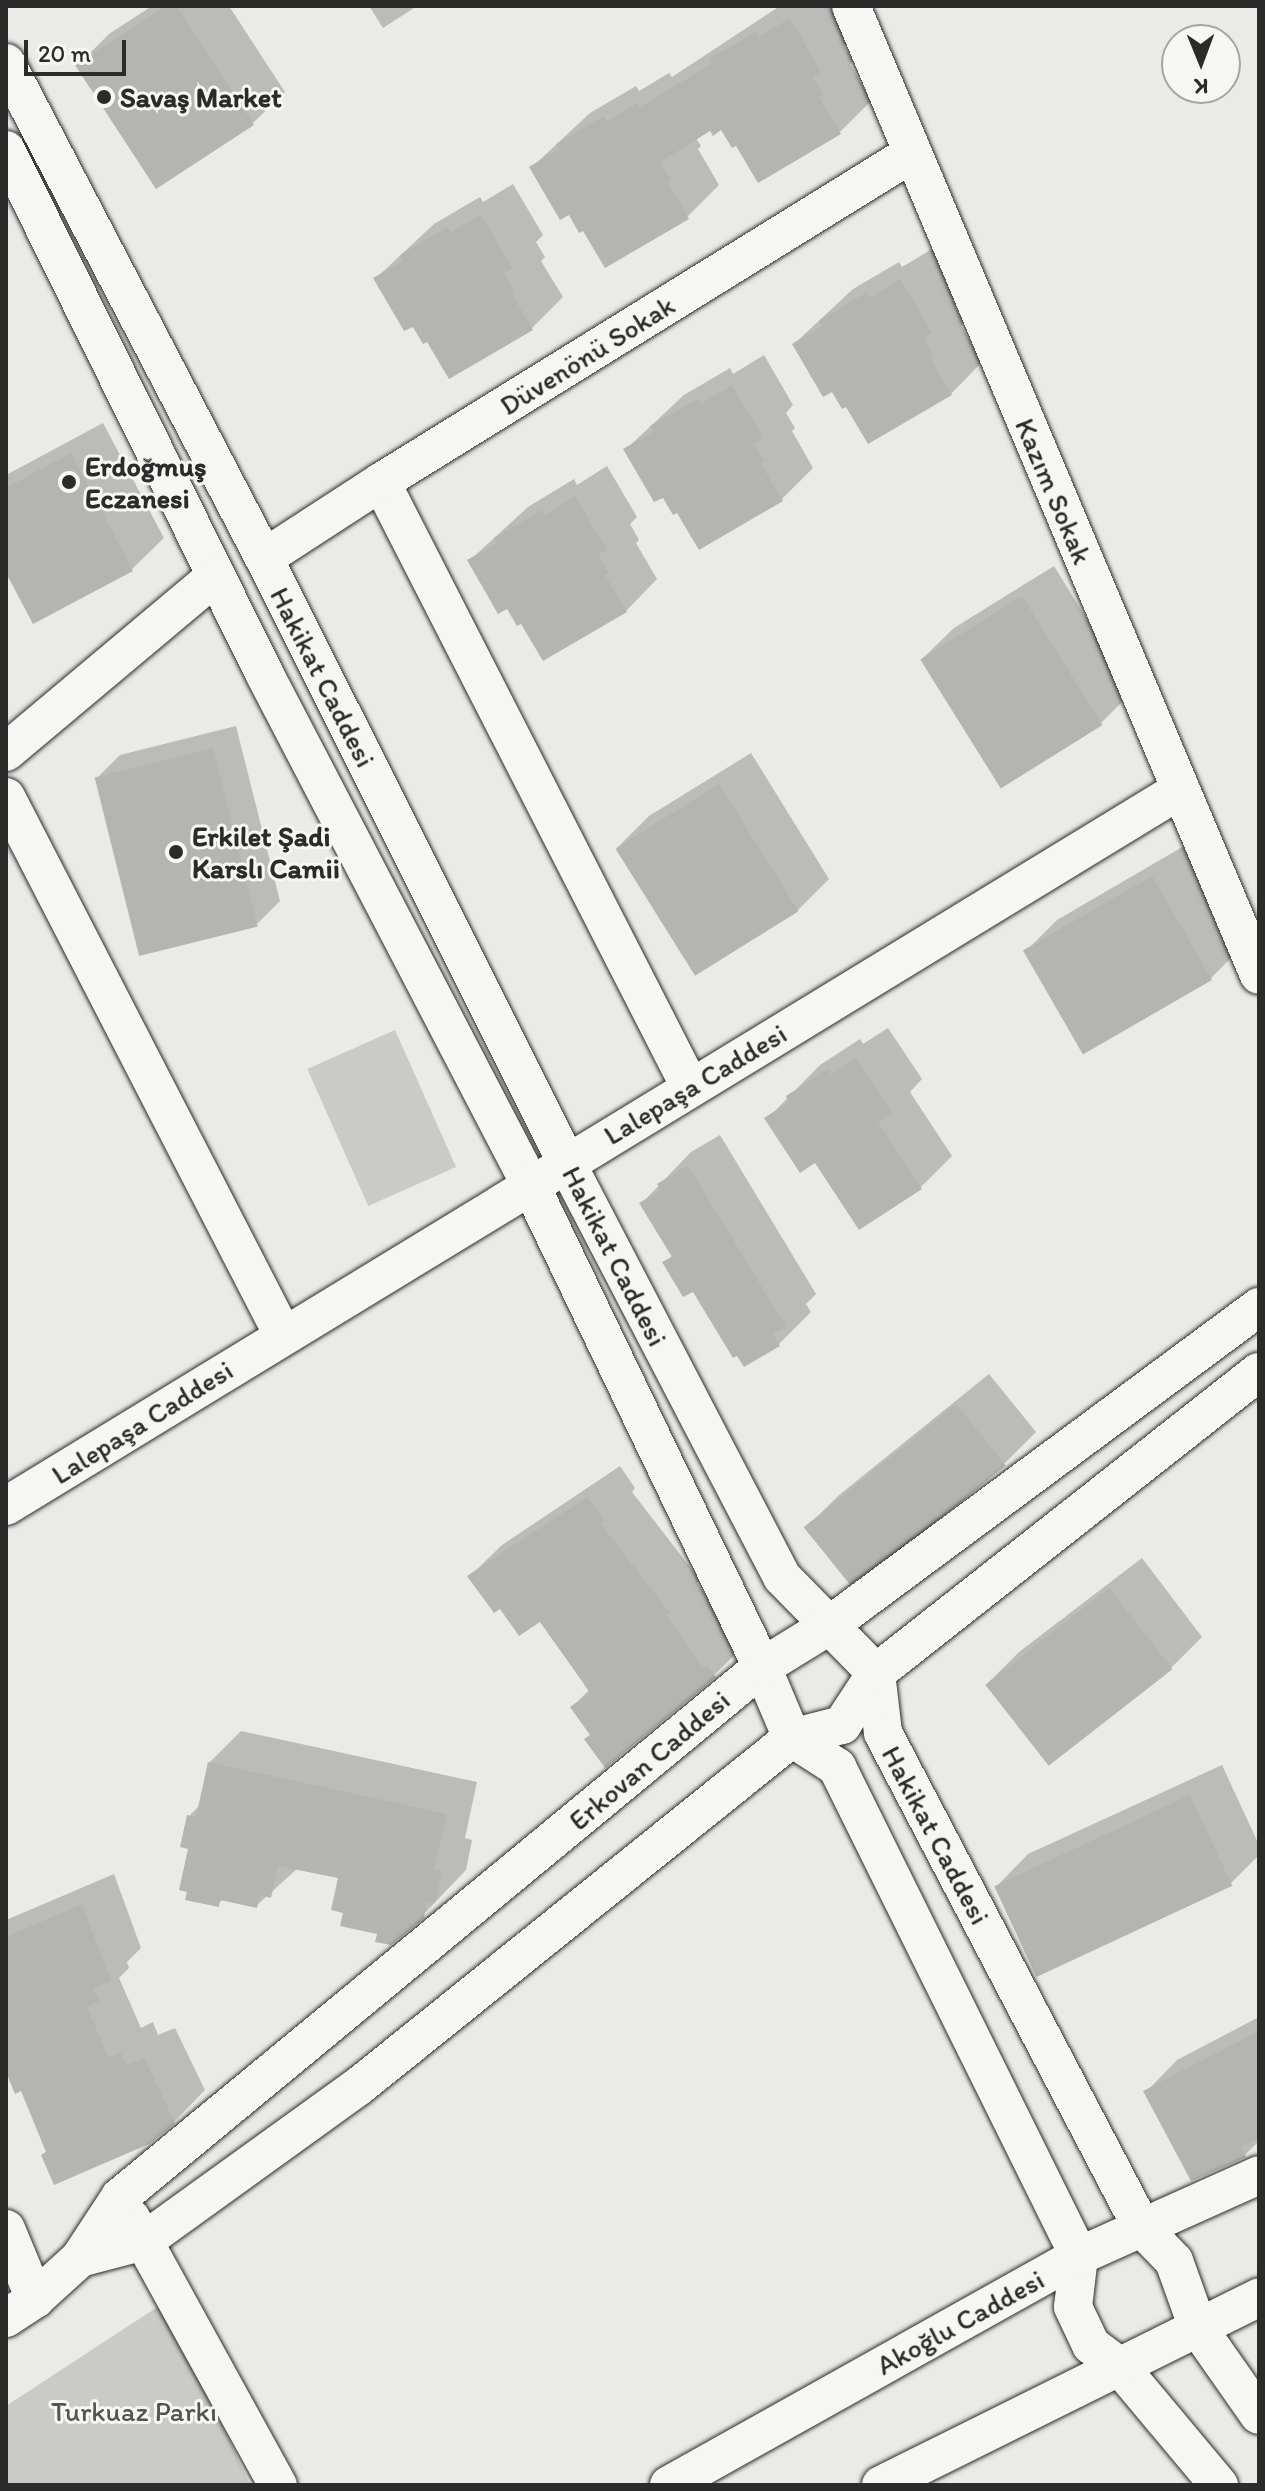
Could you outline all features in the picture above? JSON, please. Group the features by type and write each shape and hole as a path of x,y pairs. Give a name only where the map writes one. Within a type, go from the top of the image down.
{"street":[{"name":"Kazım Sokak","path":"851,6 1259,975"},
{"name":"Hakikat Caddesi","path":"6,63 264,558 566,1162 782,1577 827,1627 876,1673 883,1733 1142,2228 1174,2261 1198,2328 1259,2415"},
{"name":"Hakikat Caddesi","path":"6,150 216,576 530,1184 762,1667 792,1738 837,1767 1079,2256"},
{"name":"Düvenönü Sokak","path":"264,558 381,482 911,154"},
{"path":"381,482 690,1087"},
{"path":"6,752 216,576"},
{"name":"Lalepaşa Caddesi","path":"6,1506 1180,790"},
{"path":"6,797 283,1335"},
{"name":"Erkovan Caddesi","path":"21,2309 80,2258 120,2197 762,1667 827,1627 1259,1307"},
{"name":"Erkovan Caddesi","path":"80,2258 144,2241 359,2086 792,1738 842,1725 876,1673 1259,1372"},
{"name":"Akoğlu Caddesi","path":"669,2485 1079,2256 1259,2175"},
{"path":"120,2197 278,2485"},
{"path":"6,2229 21,2309"},
{"path":"1079,2256 1073,2307 1091,2345 1121,2368 1219,2485"},
{"path":"881,2485 1259,2297"}],"green space":[{"path":"395,1030 456,1167 368,1206 307,1069"},
{"name":"Turkuaz Parkı","path":"165,2302 250,2485 6,2485 6,2406"}],"building":[{"path":"166,6 177,6 254,125 156,189 75,65"},
{"path":"790,18 821,72 812,77 823,94 819,97 841,134 758,183 736,146 732,148 721,130 713,136 710,131 660,162 689,219 605,268 583,231 579,233 569,215 560,220 529,167 559,149 556,144 604,116 607,121 637,103 640,107 711,64 709,59 756,32 759,37"},
{"path":"481,214 512,268 504,273 514,291 511,293 533,330 449,379 427,342 423,344 413,327 404,331 373,278 403,261 400,255 448,227 451,232"},
{"path":"900,279 932,333 923,338 934,356 930,358 952,395 868,444 846,407 842,409 832,392 823,397 792,344 822,326 819,321 867,292 870,298"},
{"path":"732,385 763,438 754,444 765,461 761,464 783,501 699,550 677,513 673,515 663,498 654,502 623,449 654,431 650,426 698,399 701,404"},
{"path":"71,453 133,571 33,624 6,573 6,488"},
{"path":"575,496 607,550 598,555 609,573 605,575 627,612 543,661 521,624 517,626 507,609 498,614 467,560 497,543 494,538 542,510 545,515"},
{"path":"1022,596 1103,725 1001,788 920,660"},
{"name":"Erkilet Şadi Karslı Camii","path":"213,748 258,927 139,956 95,778"},
{"path":"719,784 798,911 695,976 616,849"},
{"path":"1152,876 1212,980 1083,1054 1023,950"},
{"path":"856,1058 892,1112 878,1122 922,1189 859,1230 815,1163 800,1173 764,1118 789,1102 786,1096 828,1069 831,1075"},
{"path":"688,1165 786,1327 773,1334 780,1346 744,1367 737,1356 733,1358 693,1292 683,1297 662,1262 672,1257 639,1203 661,1190 657,1184"},
{"path":"956,1404 1006,1465 853,1589 804,1527"},
{"path":"587,1497 605,1521 601,1524 670,1613 666,1615 703,1668 707,1665 716,1677 605,1768 584,1739 590,1735 570,1707 590,1693 540,1622 519,1636 500,1609 494,1613 467,1576"},
{"path":"1109,1588 1172,1669 1049,1766 985,1685"},
{"path":"208,1762 447,1814 434,1869 442,1871 435,1903 427,1902 424,1918 391,1945 375,1942 377,1934 340,1926 343,1913 331,1910 338,1878 278,1866 271,1898 260,1895 257,1908 220,1900 219,1907 185,1900 187,1892 179,1890 188,1849 180,1847 187,1815 196,1817"},
{"path":"1190,1795 1232,1886 1036,1977 994,1886"},
{"path":"82,1904 111,1981 93,1988 99,2001 87,2007 109,2058 121,2053 126,2066 144,2058 175,2123 149,2144 54,2185 41,2155 46,2152 21,2091 15,2094 6,2072 6,1937"},
{"path":"1259,2031 1259,2138 1241,2147 1246,2157 1191,2181 1143,2091"}],"place":[{"name":"Savaş Market","path":"104,97"},
{"name":"Erdoğmuş Eczanesi","path":"69,482"},
{"name":"Erkilet Şadi Karslı Camii","path":"176,852"}]}
